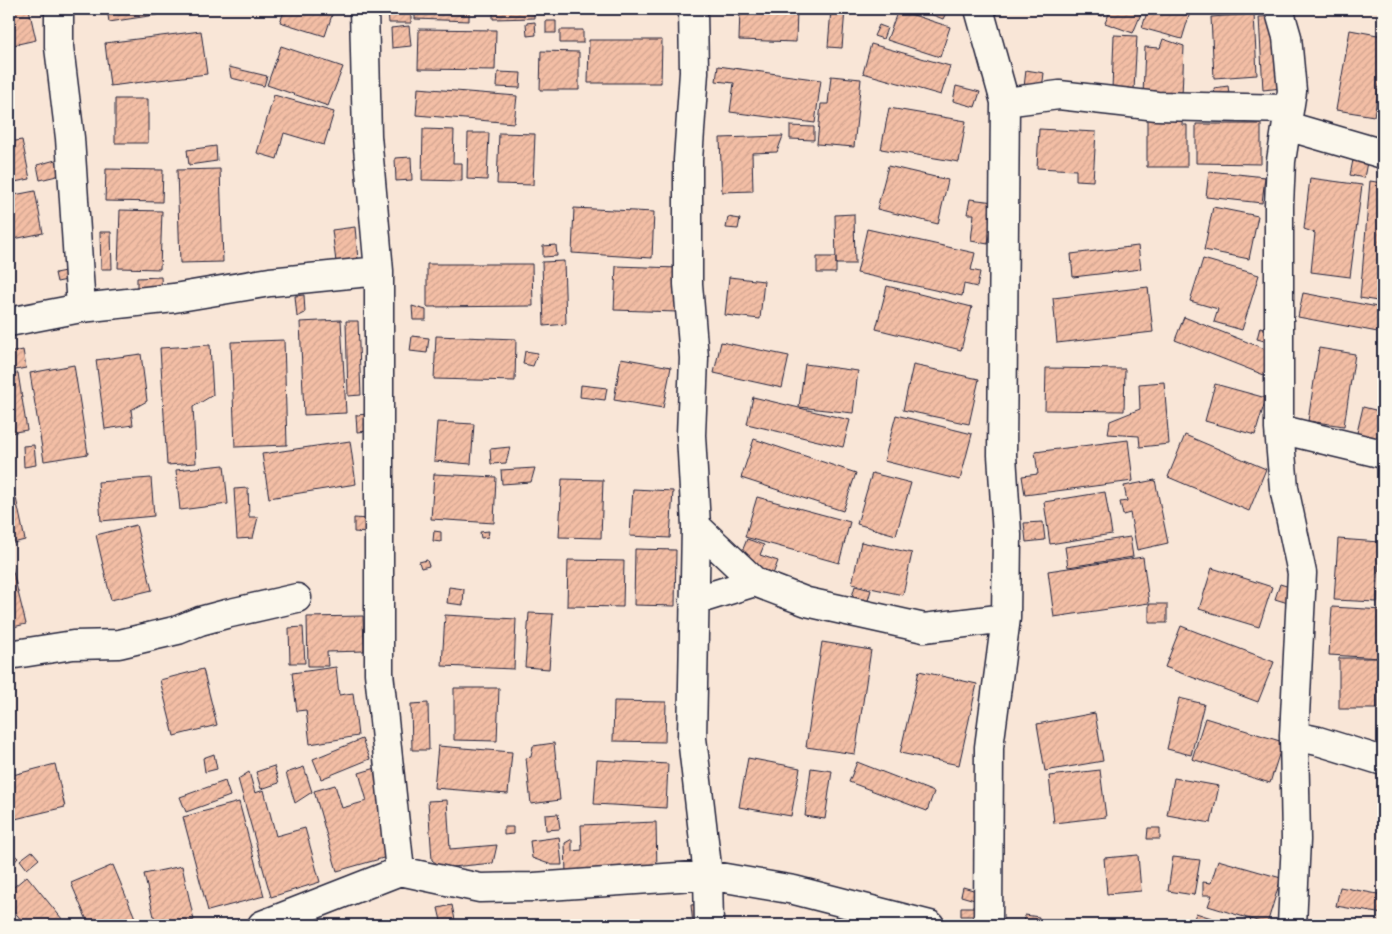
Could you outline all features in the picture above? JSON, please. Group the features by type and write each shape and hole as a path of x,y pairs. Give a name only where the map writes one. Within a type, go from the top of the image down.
{"street":[{"path":"59,9 59,48 70,138 81,308"},
{"path":"364,9 367,136 379,271 380,673 400,872"},
{"path":"692,9 694,72 688,160 688,284 694,358 691,435 696,526 692,738 708,876 709,925"},
{"path":"979,9 1005,102 1002,456 1007,535 1006,618 989,747 988,925"},
{"path":"1278,9 1283,16 1287,37 1292,91 1281,161 1279,205 1279,429 1284,488 1302,573 1294,736 1296,840 1292,925"},
{"path":"1005,102 1059,95 1288,118 1383,154"},
{"path":"9,322 81,308 174,298 270,282 379,271"},
{"path":"1279,429 1383,454"},
{"path":"696,526 755,582 807,602 924,628 1006,618"},
{"path":"694,601 755,582"},
{"path":"9,655 73,645 119,644 178,630 200,621 226,614 297,598"},
{"path":"1294,736 1318,741 1383,762"},
{"path":"262,925 290,919 400,872 480,888 534,888 708,876 794,890 930,925"}],"building":[{"path":"9,9 29,9 36,40 9,46"},
{"path":"107,9 161,9 162,14 109,22"},
{"path":"285,9 334,9 325,36 280,22"},
{"path":"388,9 411,9 411,23 389,23"},
{"path":"415,9 469,9 469,21 415,19"},
{"path":"493,9 534,9 534,18 493,19"},
{"path":"740,9 797,9 796,42 739,40"},
{"path":"831,9 845,9 842,48 828,47"},
{"path":"918,9 948,9 943,19"},
{"path":"1083,9 1105,9 1102,16"},
{"path":"1111,9 1143,9 1133,33 1105,23"},
{"path":"1148,9 1191,9 1182,39 1142,28"},
{"path":"898,10 950,27 940,57 887,40"},
{"path":"1254,14 1257,75 1214,78 1211,17"},
{"path":"1278,16 1282,88 1263,90 1259,17"},
{"path":"546,21 556,21 556,33 546,33"},
{"path":"535,22 536,35 527,36 526,23"},
{"path":"879,25 887,28 883,39 874,36"},
{"path":"409,26 411,46 392,48 391,28"},
{"path":"419,29 496,30 495,70 418,69"},
{"path":"560,30 583,30 583,43 560,43"},
{"path":"1350,30 1383,36 1383,64 1374,116 1336,110"},
{"path":"201,31 207,74 110,86 105,43"},
{"path":"1114,35 1137,36 1134,90 1112,89"},
{"path":"1163,39 1184,46 1182,96 1143,95 1145,47 1160,48"},
{"path":"589,40 662,40 661,83 588,83"},
{"path":"871,44 950,66 941,95 863,73"},
{"path":"281,46 343,67 328,106 267,85"},
{"path":"541,51 579,52 579,90 540,90"},
{"path":"718,66 821,80 815,123 730,112 734,83 716,81"},
{"path":"229,67 267,76 264,86 231,78"},
{"path":"1026,70 1044,73 1042,89 1024,87"},
{"path":"498,72 521,73 520,88 497,87"},
{"path":"831,76 861,79 854,147 817,144 821,104 828,104"},
{"path":"956,86 980,92 975,107 953,101"},
{"path":"1228,86 1230,102 1216,104 1214,88"},
{"path":"418,88 517,96 514,123 416,115"},
{"path":"274,95 334,112 324,145 284,133 277,159 257,153"},
{"path":"115,99 148,99 148,143 115,143"},
{"path":"889,108 966,121 959,162 881,149"},
{"path":"1147,111 1183,112 1182,125 1187,125 1187,167 1147,167"},
{"path":"1196,124 1261,124 1261,164 1196,163"},
{"path":"790,126 814,127 814,140 790,139"},
{"path":"423,129 454,130 453,163 462,163 462,181 422,180"},
{"path":"1039,129 1096,132 1093,181 1076,180 1076,170 1037,168"},
{"path":"468,133 489,133 487,180 467,179"},
{"path":"499,133 535,134 533,185 497,184"},
{"path":"783,136 777,152 752,153 753,191 722,192 720,138"},
{"path":"22,140 30,179 9,183 9,142"},
{"path":"216,146 217,161 189,165 187,150"},
{"path":"411,157 412,180 396,181 395,158"},
{"path":"63,158 61,175 40,180 37,165"},
{"path":"1353,160 1367,162 1364,178 1350,175"},
{"path":"888,166 948,180 938,224 877,209"},
{"path":"106,169 163,170 162,202 105,201"},
{"path":"220,169 223,262 180,263 177,170"},
{"path":"1209,171 1265,177 1262,203 1206,197"},
{"path":"1310,178 1362,185 1350,277 1311,272 1315,233 1304,229"},
{"path":"1370,181 1383,183 1383,302 1360,298"},
{"path":"35,191 43,233 9,240 9,196"},
{"path":"970,199 994,202 988,244 971,241 974,214 967,214"},
{"path":"1213,207 1258,216 1249,259 1204,250"},
{"path":"574,208 654,212 652,258 572,253"},
{"path":"120,210 162,211 160,269 118,268"},
{"path":"854,214 855,264 836,264 835,215"},
{"path":"728,217 740,219 738,229 726,228"},
{"path":"355,227 358,260 336,262 332,230"},
{"path":"867,229 975,253 971,270 980,272 977,287 964,284 962,296 857,273"},
{"path":"100,232 111,232 112,269 101,269"},
{"path":"556,245 557,256 543,257 543,246"},
{"path":"1138,246 1141,269 1073,277 1071,254"},
{"path":"817,257 836,257 836,273 817,273"},
{"path":"1203,259 1259,275 1242,330 1214,322 1218,309 1190,301"},
{"path":"564,261 566,324 544,326 542,262"},
{"path":"427,264 532,264 533,306 427,307"},
{"path":"616,266 679,268 677,312 614,310"},
{"path":"65,271 67,280 57,282 55,273"},
{"path":"161,277 162,293 137,294 137,278"},
{"path":"729,277 764,281 760,319 725,315"},
{"path":"887,286 972,307 961,350 876,329"},
{"path":"1148,287 1153,332 1057,343 1053,298"},
{"path":"1303,293 1383,308 1383,333 1298,317"},
{"path":"304,295 305,313 297,317 295,296"},
{"path":"412,306 426,310 426,320 413,320"},
{"path":"1184,317 1270,351 1269,377 1175,340"},
{"path":"341,320 346,413 304,415 300,322"},
{"path":"346,321 358,321 361,395 348,396"},
{"path":"1260,327 1275,331 1272,343 1257,339"},
{"path":"412,336 429,338 427,353 410,351"},
{"path":"436,336 516,339 515,381 434,379"},
{"path":"284,340 287,445 235,447 231,342"},
{"path":"721,342 789,356 782,388 714,373"},
{"path":"210,345 213,395 193,407 196,463 167,465 160,348"},
{"path":"1319,348 1355,354 1344,426 1308,421"},
{"path":"23,350 26,368 10,371 9,353"},
{"path":"525,351 538,353 533,366 523,364"},
{"path":"141,354 147,401 131,410 133,425 105,429 96,360"},
{"path":"621,358 671,367 663,408 614,400"},
{"path":"805,364 858,371 853,413 799,407"},
{"path":"74,365 88,454 44,461 30,373"},
{"path":"913,365 979,379 969,424 903,410"},
{"path":"1046,368 1125,369 1124,411 1045,410"},
{"path":"18,373 27,430 9,433 9,375"},
{"path":"1164,382 1169,444 1140,447 1139,436 1108,434 1110,421 1140,409 1139,384"},
{"path":"1215,384 1266,398 1255,435 1205,421"},
{"path":"581,385 607,388 605,400 580,397"},
{"path":"753,397 850,420 843,447 747,424"},
{"path":"1363,407 1383,412 1383,444 1356,437"},
{"path":"368,414 370,431 357,432 356,415"},
{"path":"896,415 972,434 960,480 884,461"},
{"path":"437,422 474,424 471,464 434,461"},
{"path":"1185,435 1266,469 1249,511 1168,477"},
{"path":"754,439 856,473 843,511 741,478"},
{"path":"1128,440 1133,481 1025,495 1022,476 1038,474 1035,452"},
{"path":"350,441 356,484 269,498 262,454"},
{"path":"34,445 36,465 24,467 23,446"},
{"path":"510,447 506,463 491,464 490,449"},
{"path":"224,465 228,504 180,510 176,470"},
{"path":"535,468 531,482 502,484 501,470"},
{"path":"872,473 911,483 896,535 857,524"},
{"path":"434,474 496,477 494,523 431,519"},
{"path":"151,478 154,516 101,521 98,482"},
{"path":"562,479 603,480 601,538 559,537"},
{"path":"1155,480 1168,543 1137,550 1130,513 1123,515 1120,502 1127,501 1124,486"},
{"path":"248,488 249,517 258,517 253,538 237,539 234,489"},
{"path":"633,489 673,491 670,538 630,536"},
{"path":"1105,492 1112,534 1050,544 1044,502"},
{"path":"757,497 850,522 839,563 745,537"},
{"path":"16,498 25,540 9,544 9,500"},
{"path":"354,518 368,519 368,533 354,532"},
{"path":"1043,522 1045,540 1026,542 1024,523"},
{"path":"136,525 152,590 111,600 96,535"},
{"path":"434,531 441,532 441,542 433,541"},
{"path":"489,531 488,537 481,538 480,532"},
{"path":"1130,537 1133,557 1068,567 1065,547"},
{"path":"747,539 764,545 760,555 778,561 772,577 737,564"},
{"path":"1338,539 1380,542 1377,602 1334,600"},
{"path":"861,542 912,553 903,595 852,584"},
{"path":"635,549 676,550 675,606 634,605"},
{"path":"9,556 26,624 9,628"},
{"path":"1143,557 1149,603 1054,617 1048,571"},
{"path":"427,560 429,566 421,568 419,562"},
{"path":"568,560 624,561 623,607 567,606"},
{"path":"1212,568 1272,587 1259,627 1199,609"},
{"path":"1280,584 1296,589 1291,604 1275,599"},
{"path":"855,586 871,590 867,604 851,600"},
{"path":"449,587 464,589 463,605 447,603"},
{"path":"1149,604 1167,604 1167,623 1149,623"},
{"path":"1332,607 1383,610 1382,658 1329,655"},
{"path":"529,613 553,614 549,669 525,667"},
{"path":"445,615 516,619 514,669 442,666"},
{"path":"363,616 364,651 327,652 328,666 308,666 307,617"},
{"path":"1181,626 1274,662 1258,702 1165,667"},
{"path":"303,627 305,663 290,663 289,628"},
{"path":"822,642 871,650 855,754 806,747"},
{"path":"1339,658 1378,658 1378,709 1339,709"},
{"path":"336,667 339,695 353,693 358,736 310,744 306,710 297,711 292,673"},
{"path":"203,669 217,725 174,736 160,680"},
{"path":"919,671 977,684 959,765 900,753"},
{"path":"454,688 499,688 497,741 454,740"},
{"path":"1179,698 1204,704 1191,755 1167,749"},
{"path":"614,701 666,702 665,742 613,741"},
{"path":"428,703 429,750 412,750 411,704"},
{"path":"1095,713 1103,761 1045,771 1037,724"},
{"path":"1205,718 1283,742 1270,783 1192,759"},
{"path":"362,739 370,759 321,779 313,759"},
{"path":"554,743 560,800 531,804 526,758 531,757 533,746"},
{"path":"438,746 512,752 508,794 434,788"},
{"path":"214,754 217,769 205,772 203,758"},
{"path":"748,758 800,768 791,816 739,807"},
{"path":"597,760 668,764 666,808 594,804"},
{"path":"857,762 934,792 927,811 849,782"},
{"path":"55,764 65,807 11,820 9,776"},
{"path":"274,766 279,783 261,789 256,772"},
{"path":"304,767 312,792 295,803 286,773"},
{"path":"376,768 394,855 337,871 314,791 335,785 342,808 367,801 359,773"},
{"path":"811,768 832,771 825,819 805,816"},
{"path":"1100,770 1106,817 1054,823 1049,776"},
{"path":"249,772 255,793 264,790 276,836 305,828 320,882 271,897 238,779"},
{"path":"1174,778 1219,786 1211,823 1167,815"},
{"path":"225,781 230,796 186,812 180,797"},
{"path":"447,800 450,849 497,845 493,863 442,868 432,860 428,801"},
{"path":"239,802 264,896 208,911 183,817"},
{"path":"558,814 560,829 546,830 545,815"},
{"path":"656,822 657,871 566,874 565,843 572,839 572,851 582,850 581,825"},
{"path":"504,827 513,827 513,834 504,835"},
{"path":"1148,828 1160,828 1160,839 1147,839"},
{"path":"559,837 562,865 552,865 532,858 530,841"},
{"path":"9,850 18,858 9,868"},
{"path":"32,851 39,859 27,869 20,860"},
{"path":"1138,855 1141,891 1107,894 1104,858"},
{"path":"1173,857 1200,860 1194,895 1168,891"},
{"path":"1218,860 1281,878 1267,924 1208,906 1212,895 1203,895 1203,882 1211,883"},
{"path":"113,865 138,925 89,925 71,883"},
{"path":"182,866 194,920 172,925 156,925 144,874"},
{"path":"27,876 67,925 25,925 9,905 9,891"},
{"path":"963,887 980,892 978,901 961,896"},
{"path":"1340,887 1383,895 1383,914 1336,906"},
{"path":"699,904 701,925 693,925 691,905"},
{"path":"452,905 456,925 442,925 438,908"},
{"path":"961,907 981,907 980,916 961,916"},
{"path":"1196,913 1233,925 1192,925"},
{"path":"9,914 18,925 9,925"},
{"path":"1025,915 1039,917 1038,925 1024,925"},
{"path":"639,922 687,922 687,925 639,925"}]}
